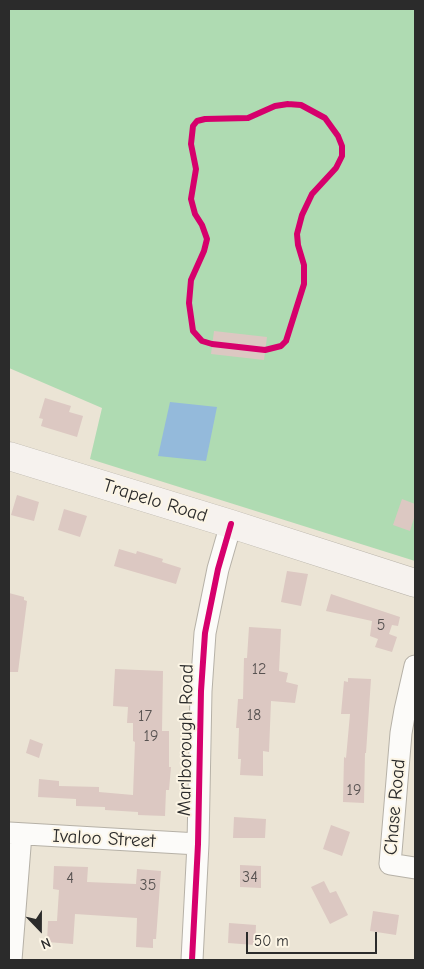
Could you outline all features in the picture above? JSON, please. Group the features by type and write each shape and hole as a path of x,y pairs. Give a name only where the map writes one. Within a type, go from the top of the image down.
{"main road":[{"name":"Trapelo Road","path":"9,456 415,583"}],"street":[{"name":"Marlborough Road","path":"192,960 198,844 204,633 230,524"},
{"name":"Chase Road","path":"415,666 401,733 390,864 415,868"},
{"name":"Ivaloo Street","path":"15,834 198,844"},
{"path":"12,960 15,834"}],"green space":[{"path":"9,9 415,9 415,561 90,459 102,408 9,368"}],"water":[{"path":"170,402 217,407 206,461 158,456"}],"building":[{"path":"214,331 267,337 264,360 211,354"},
{"path":"45,398 71,406 69,412 83,416 77,437 41,426 43,419 39,418"},
{"path":"17,495 39,502 34,521 11,515"},
{"path":"402,499 415,504 415,515 410,531 393,525"},
{"path":"64,509 87,516 80,537 58,530"},
{"path":"119,549 136,554 137,551 163,559 162,562 181,568 176,584 114,566"},
{"path":"287,571 308,574 301,606 281,602"},
{"path":"9,593 24,597 24,600 27,601 18,672 9,672"},
{"path":"331,594 400,617 398,626 392,625 389,634 397,637 392,652 375,647 378,639 370,636 372,621 326,611"},
{"path":"249,627 281,629 279,671 288,673 286,682 298,685 295,703 271,701 269,752 263,751 263,776 240,775 241,759 238,759 239,728 236,728 238,699 243,699 244,658 247,658"},
{"path":"115,669 163,671 162,731 169,731 169,767 171,767 169,790 166,790 165,816 138,815 138,812 105,810 105,807 76,806 76,799 38,797 39,779 59,781 59,786 99,787 99,792 133,795 135,742 133,741 133,723 127,723 128,707 113,706"},
{"path":"348,678 371,679 365,753 364,803 343,802 344,757 346,758 350,714 341,714 344,681 348,682"},
{"path":"30,739 43,744 39,758 26,753"},
{"path":"234,817 266,819 265,838 233,838"},
{"path":"331,825 350,832 342,856 323,849"},
{"path":"240,865 261,866 261,888 240,887"},
{"path":"54,866 88,867 87,882 136,884 137,869 161,871 156,939 153,939 153,948 136,947 137,918 75,914 73,944 47,942 48,921 57,921 59,890 53,889"},
{"path":"324,881 330,893 336,891 348,915 330,924 311,887"},
{"path":"373,911 399,915 396,935 370,931"},
{"path":"229,923 256,925 255,945 228,943"}],"cycle path":[{"path":"288,104 301,105 325,118 338,136 342,146 342,156 336,168 312,194 302,215 297,234 304,265 304,284 286,341 281,346 265,350 212,344 202,341 193,331 189,303 191,280 204,251 207,239 202,225 195,214 191,199 196,169 191,144 193,126 197,121 205,119 248,118 275,106 288,104"},
{"path":"192,960 198,844 201,691 205,633 218,569 231,524"}]}
